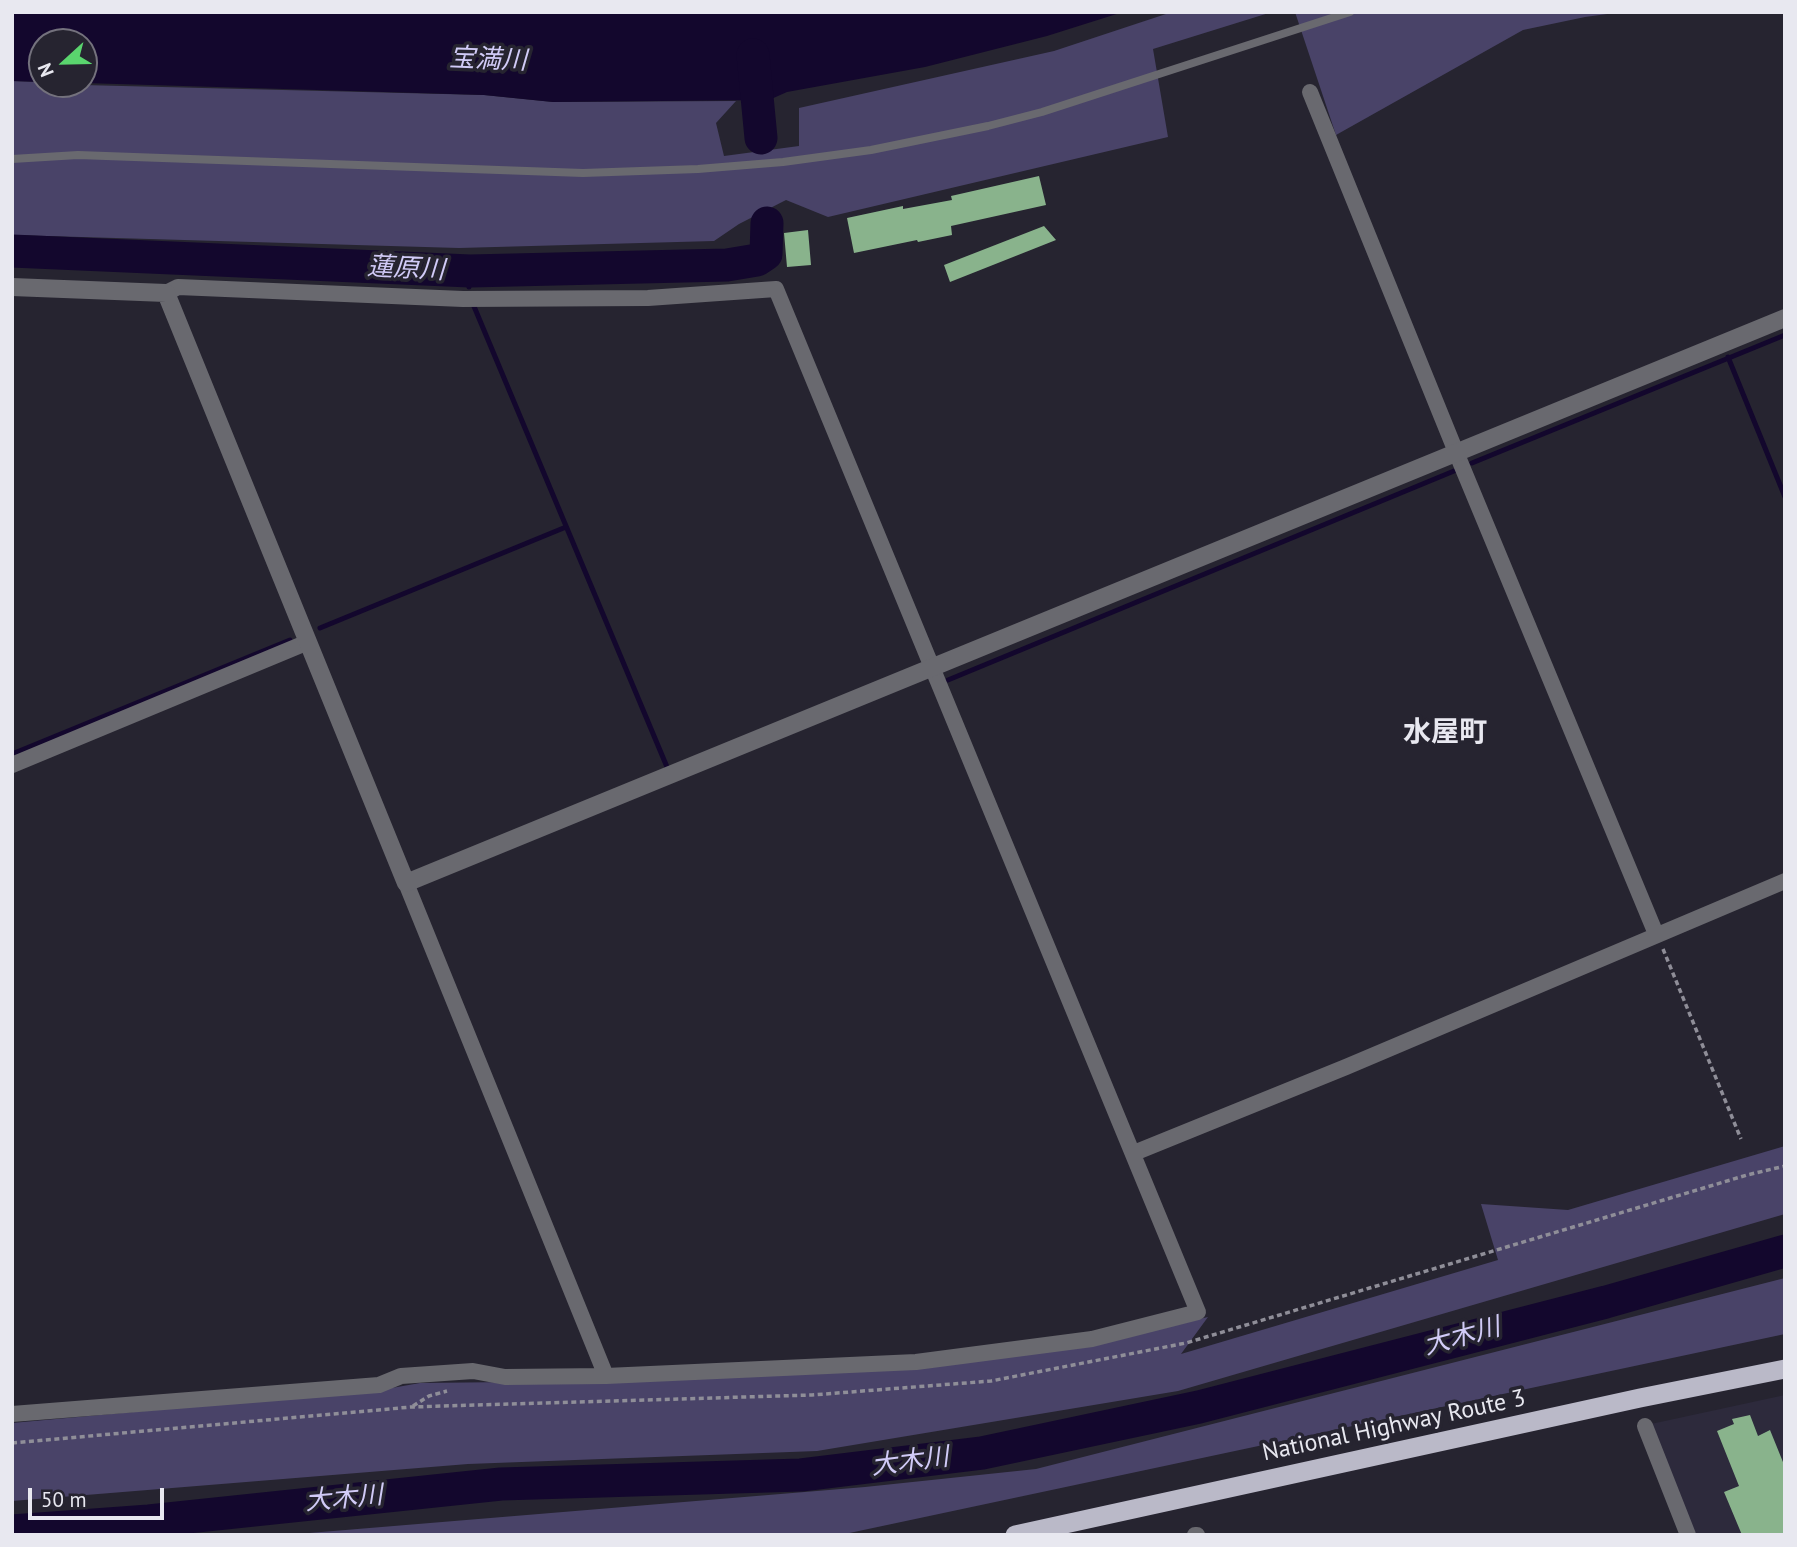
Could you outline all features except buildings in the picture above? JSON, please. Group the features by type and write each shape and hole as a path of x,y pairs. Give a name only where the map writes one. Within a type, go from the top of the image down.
{"highway":[{"name":"National Highway Route 3","path":"1015,1535 1640,1398 1785,1369"}],"street":[{"path":"1310,92 1456,453 1657,934"},
{"path":"12,288 166,292 177,287 477,299 648,298 776,289 1199,1312 1093,1339 916,1362 606,1376 505,1377 473,1371 401,1376 379,1385 12,1414"},
{"path":"166,292 606,1376"},
{"path":"406,883 1785,318"},
{"path":"12,765 308,642"},
{"path":"1134,1153 1346,1067 1785,881"},
{"path":"1645,1426 1688,1535"}],"lane":[{"path":"12,159 78,155 583,173 698,169 783,162 871,150 1042,112 1350,12"}],"path":[{"path":"1657,934 1741,1139"}],"shaded area":[{"path":"1172,12 1272,12 1153,49 1168,137 828,217 786,200 739,224 714,241 459,248 12,235 12,81 28,82 28,98 98,98 98,85 484,95 553,102 736,101 716,123 724,156 799,146 799,108 1054,51"},
{"path":"1295,12 1622,12 1523,30 1336,135"},
{"path":"1785,1146 1785,1214 1178,1391 817,1451 468,1464 12,1501 12,1423 386,1389 420,1383 603,1381 1087,1345 1208,1317 1181,1354 1498,1260 1481,1204 1568,1210"},
{"path":"1785,1278 1785,1334 840,1535 285,1535 865,1487 1036,1469"},
{"path":"1785,1395 1785,1535 1695,1535 1651,1424"}],"water":[{"name":"宝満川","path":"12,12 1123,12 1047,36 925,67 787,92 769,100 553,102 484,95 98,83 98,28 28,28 28,82 12,81"}],"waterway":[{"name":"蓮原川","path":"753,55 761,138"},
{"name":"蓮原川","path":"12,251 470,271 727,265 757,260 766,254 767,223"},
{"path":"766,254 777,254"},
{"path":"469,287 470,271"},
{"path":"473,304 667,767"},
{"path":"1472,463 1785,335"},
{"path":"1728,357 1785,497"},
{"path":"948,680 1454,471"},
{"path":"320,628 566,527"},
{"path":"12,754 290,640"},
{"name":"大木川","path":"12,1531 149,1521 501,1484 801,1475 982,1453 1199,1407 1606,1302 1785,1251"}],"district":[{"name":"水屋町","path":"1445,733"}]}
